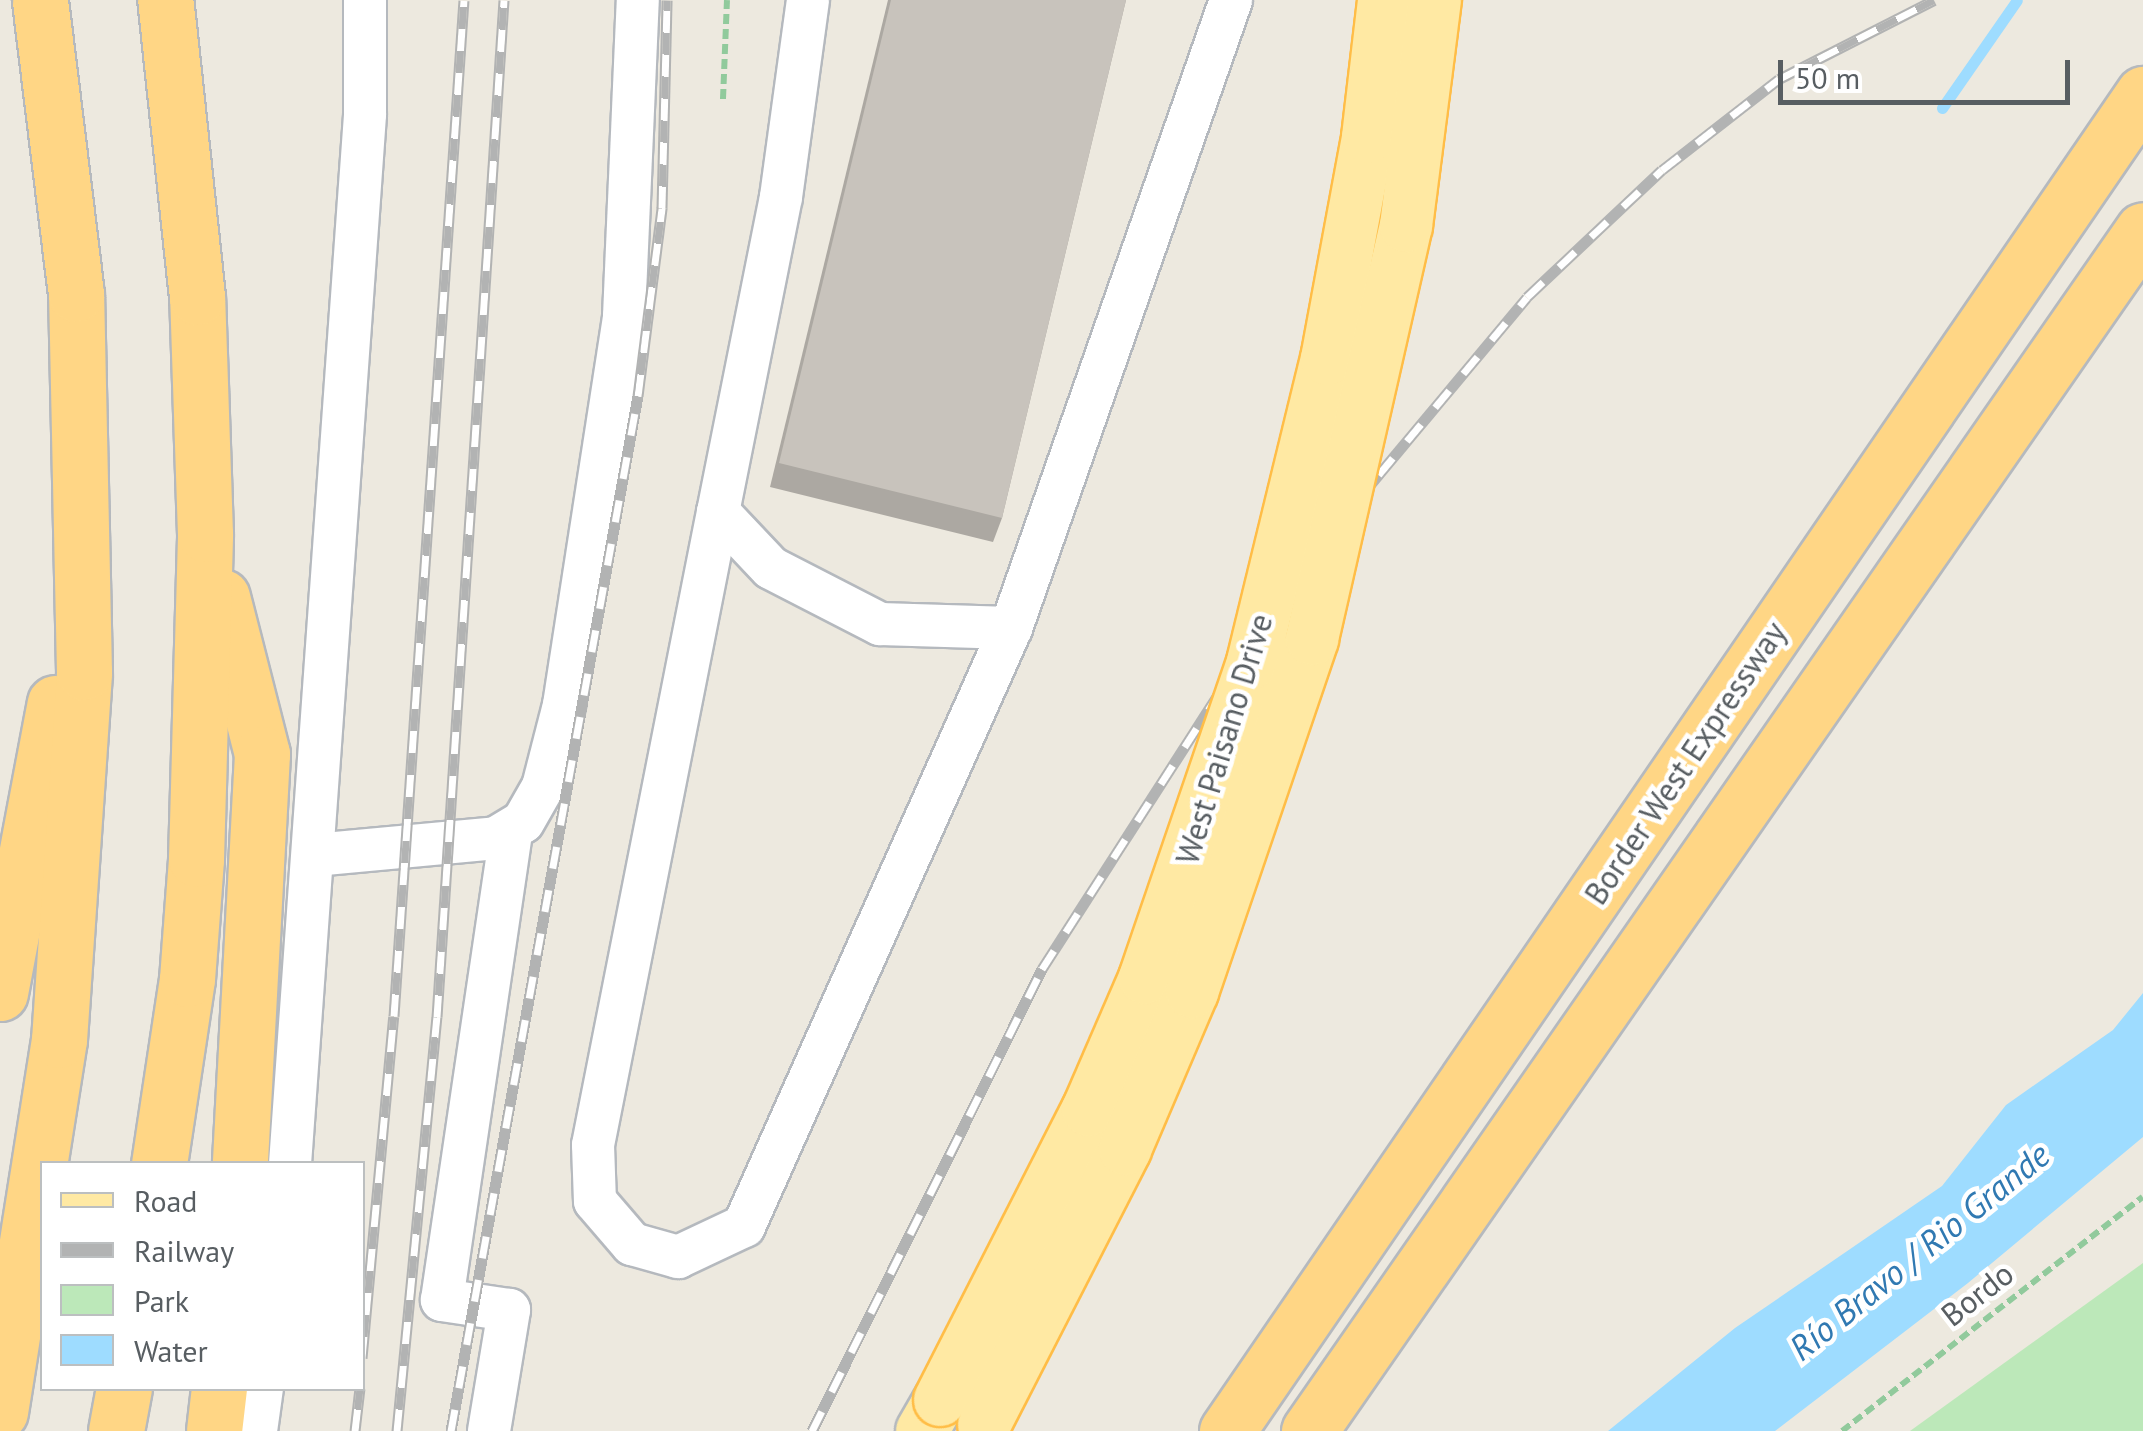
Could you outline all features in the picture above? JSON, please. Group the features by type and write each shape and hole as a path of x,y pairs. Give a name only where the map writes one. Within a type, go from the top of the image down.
{"highway":[{"path":"0,1412 59,1040 78,824 84,542 76,294 40,0"},
{"path":"158,1161 190,944 205,534 197,297 164,0"},
{"name":"Border West Expressway","path":"1227,1431 2143,94"},
{"path":"1309,1431 2143,230"},
{"path":"205,534 262,754 240,1161"},
{"path":"0,993 84,542"},
{"path":"116,1431 123,1391"},
{"path":"214,1431 219,1391"}],"main road":[{"name":"West Paisano Drive","path":"957,1422 1144,978 1252,662 1327,359 1368,137 1384,0"},
{"name":"West Paisano Drive","path":"957,1422 1124,1149 1192,992 1312,639 1406,226 1435,0"}],"street":[{"path":"290,1161 366,114 365,0"},
{"path":"314,855 487,840 512,831 533,807 552,760 624,316 638,0"},
{"path":"808,0 782,198 593,1146 595,1200 632,1244 678,1256 744,1226 1011,628 1232,0"},
{"path":"718,512 771,568 880,624 1011,628"},
{"path":"489,1431 509,1310 442,1300 512,831"},
{"path":"256,1431 262,1391"}],"path":[{"path":"723,98 727,0"},
{"name":"Bordo","path":"1842,1431 2143,1197"}],"green space":[{"path":"2143,1263 2143,1431 1910,1431"}],"water":[{"name":"Río Bravo / Rio Grande","path":"2143,993 2143,1137 1968,1283 1775,1431 1608,1431 1735,1328 1942,1186 2006,1105 2113,1030"}],"building":[{"path":"891,0 1126,0 1002,518 779,463"}],"waterway":[{"path":"1942,108 2017,0"}],"railway":[{"path":"365,1326 394,1016 464,0"},
{"path":"397,1431 437,1017 504,0"},
{"path":"451,1431 638,396 662,208 667,0"},
{"path":"812,1431 1042,969 1294,576 1527,297 1662,170 1779,79 1934,0"},
{"path":"355,1431 360,1391"}]}
